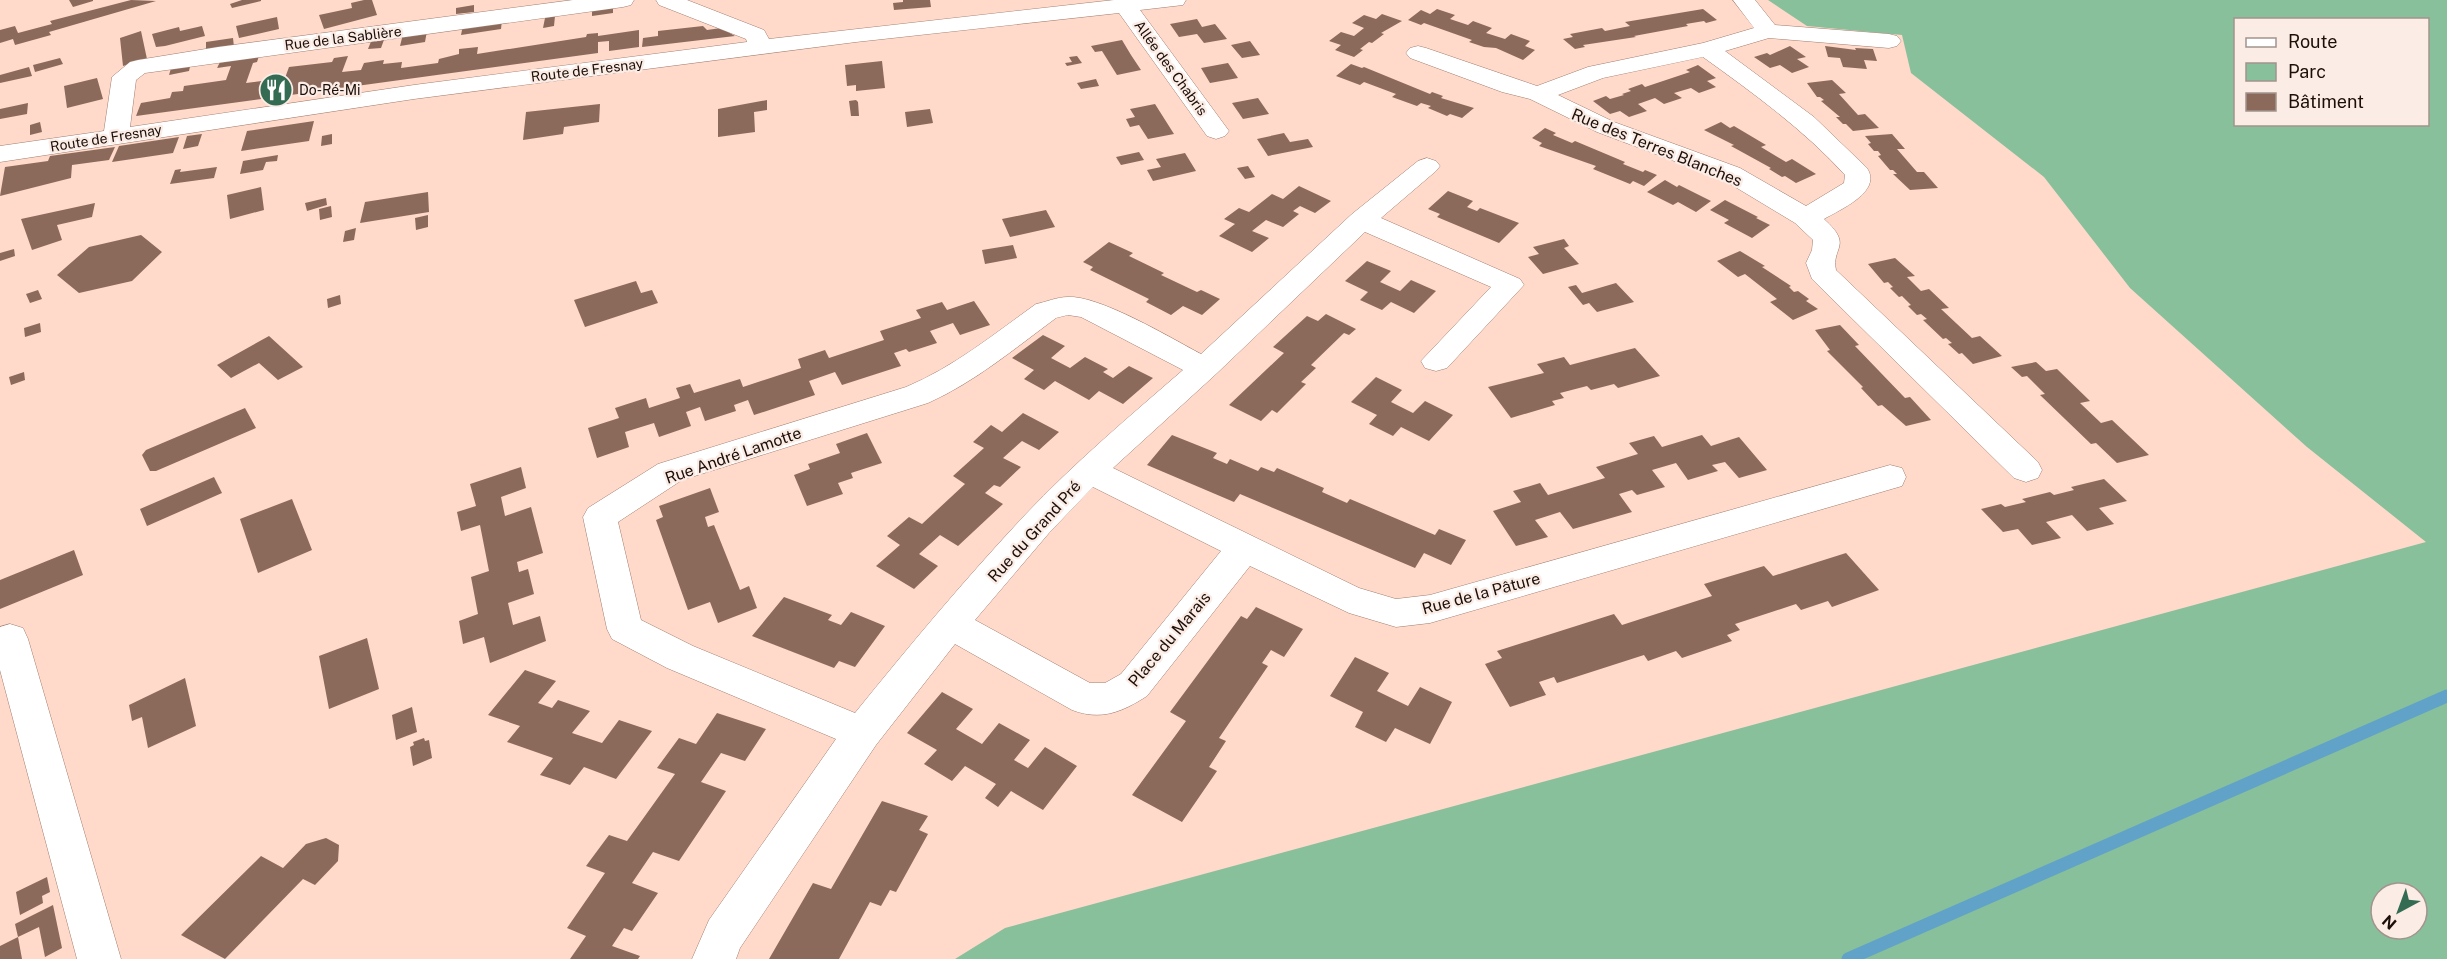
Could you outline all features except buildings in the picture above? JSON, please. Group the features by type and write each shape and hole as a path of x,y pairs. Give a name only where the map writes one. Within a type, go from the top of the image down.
{"street":[{"name":"Rue de la Sablière","path":"116,136 124,77 138,67 218,54 623,0"},
{"path":"667,0 756,35 761,48"},
{"name":"Route de Fresnay","path":"0,154 414,92 761,48 1175,0"},
{"path":"1744,0 1768,31 1889,41"},
{"name":"Allée des Chabris","path":"1125,5 1216,131"},
{"name":"Rue des Terres Blanches","path":"1539,94 1596,72 1707,49 1768,31"},
{"path":"1707,49 1787,107 1840,153 1858,174 1857,185 1846,195 1806,218"},
{"path":"1418,53 1511,87 1539,94"},
{"name":"Rue des Terres Blanches","path":"1539,94 1566,111 1618,133 1724,170 1761,189 1806,218 1826,237 1827,250 1820,263 1822,273 2026,470"},
{"name":"Rue du Grand Pré","path":"714,959 724,934 862,733 923,656 1037,524 1089,471 1204,368 1362,220 1427,166"},
{"path":"1362,220 1510,285 1436,361"},
{"name":"Rue André Lamotte","path":"862,733 680,657 625,629 600,517 670,472 917,395 940,385 1046,311 1068,306 1087,308 1204,368"},
{"name":"Rue de la Pâture","path":"1089,471 1349,599 1396,613 1430,609 1890,477"},
{"name":"Place du Marais","path":"952,625 1085,699 1111,699 1134,685 1245,547"},
{"path":"10,639 99,959"}],"green space":[{"path":"1768,0 2447,0 2447,959 955,959 1005,928 2426,542 2307,447 2130,288 2044,177 1911,73 1902,35 1807,26"}],"waterway":[{"path":"1848,959 2447,696"}],"place":[{"name":"Do-Ré-Mi","path":"276,90"}]}
